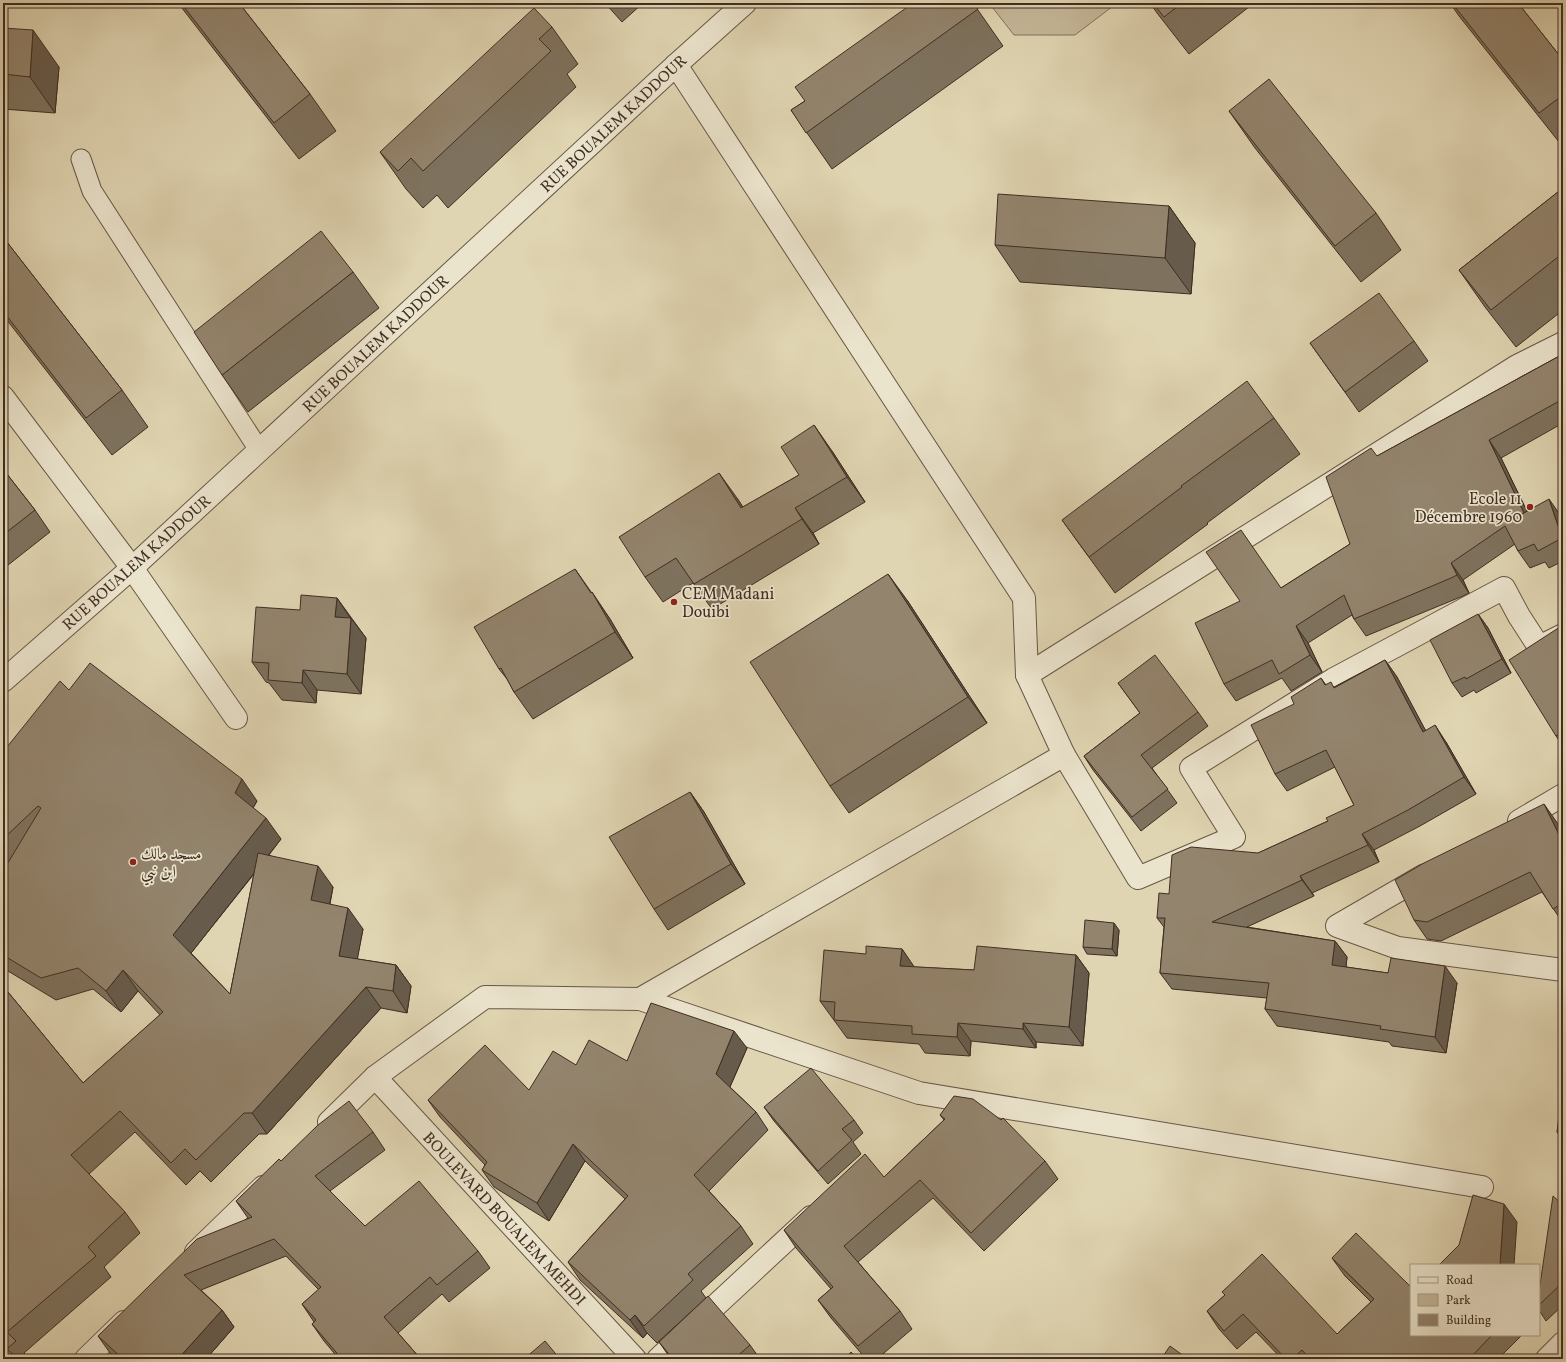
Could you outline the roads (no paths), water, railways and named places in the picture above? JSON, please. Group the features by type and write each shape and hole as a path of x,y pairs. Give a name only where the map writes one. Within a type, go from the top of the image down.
{"street":[{"name":"RUE BOUALEM KADDOUR","path":"3,681 132,568 745,3"},
{"path":"676,65 1024,598 1027,675 1064,754 1138,878 1234,837 1191,768 1334,679 1504,588 1519,616 1539,647 1563,635"},
{"path":"1027,675 1517,366 1563,343"},
{"path":"3,397 132,568 236,718"},
{"path":"640,999 1064,754"},
{"path":"1501,831 1563,795"},
{"path":"1440,867 1337,926 1398,948 1563,970"},
{"path":"313,1138 376,1077 485,997 640,999 919,1093 1482,1187"},
{"name":"BOULEVARD BOUALEM MEHDI","path":"376,1077 634,1359"},
{"path":"182,1265 279,1171"},
{"path":"658,1359 827,1202"},
{"path":"86,1359 137,1309"},
{"path":"1547,1359 1563,1343"}],"lane":[{"path":"81,159 92,191 259,450"}],"place":[{"name":"Ecole 11 Décembre 1960","path":"1530,507"},
{"name":"CEM Madani Douibi","path":"674,602"},
{"name":"مسجد مالك ابن نبي","path":"133,862"}]}
